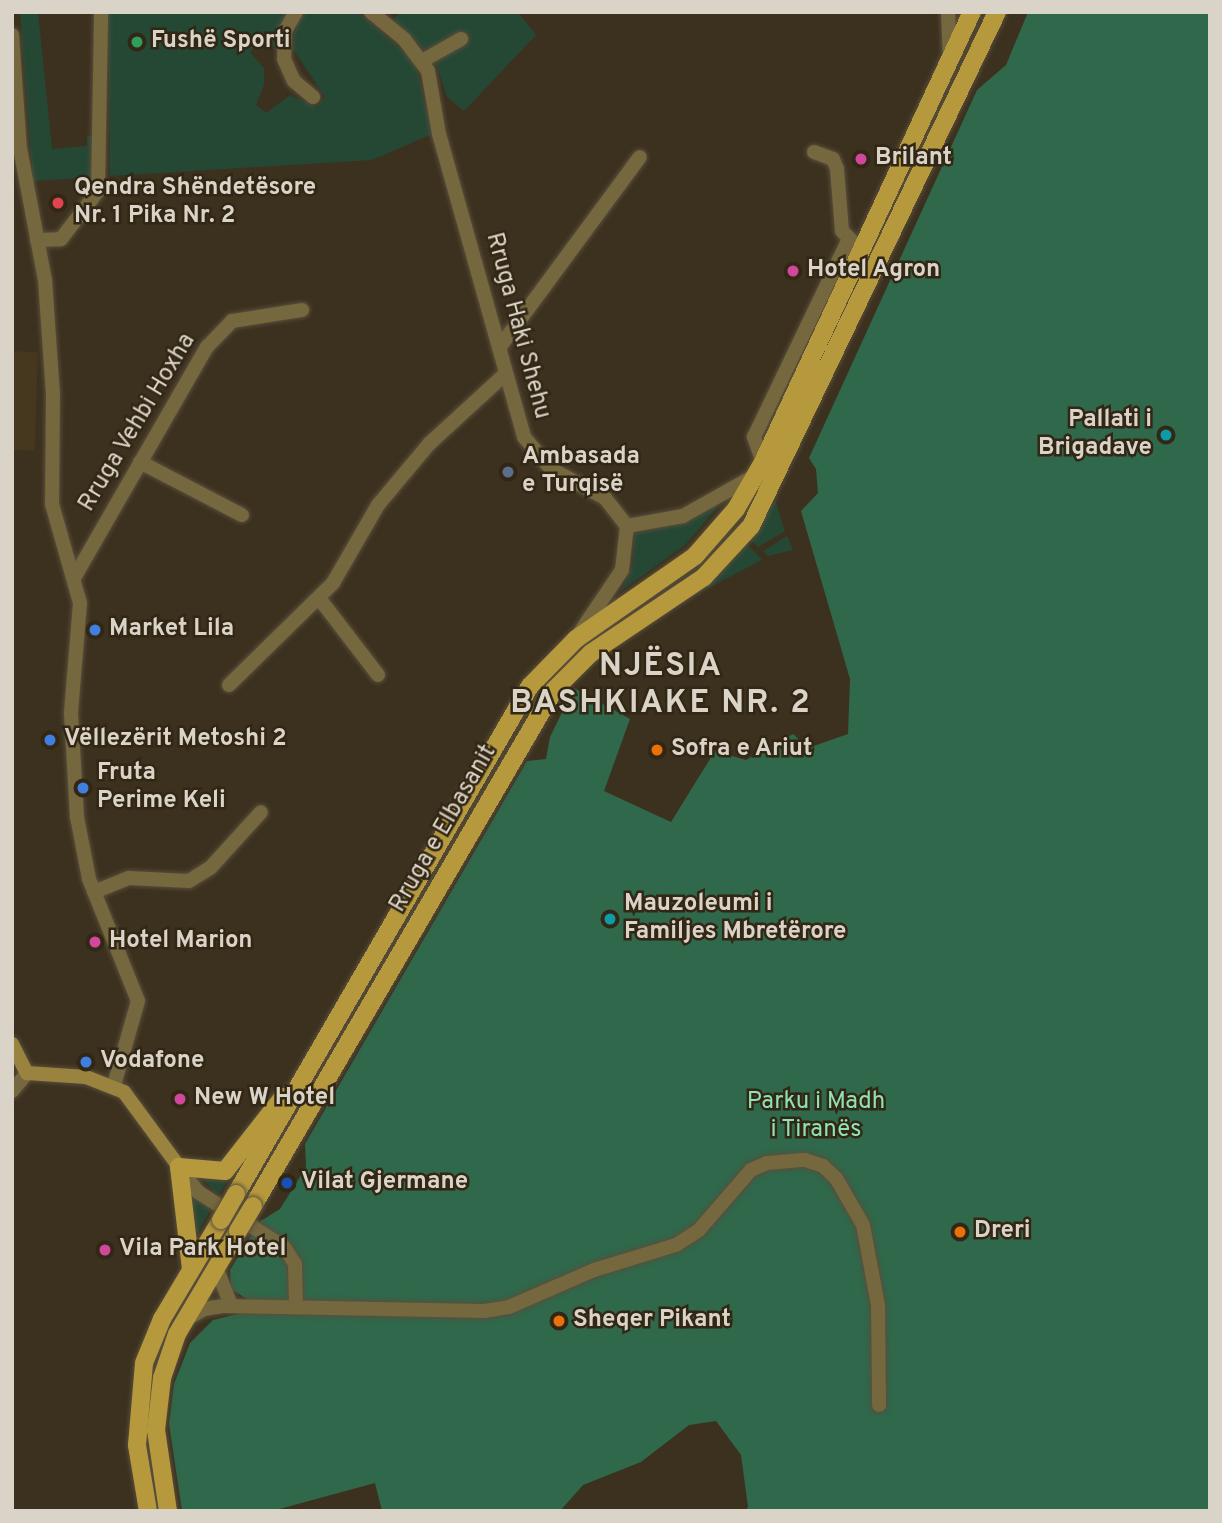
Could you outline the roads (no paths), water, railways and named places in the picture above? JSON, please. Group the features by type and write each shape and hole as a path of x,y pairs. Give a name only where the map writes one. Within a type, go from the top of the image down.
{"main road":[{"name":"Rruga e Elbasanit","path":"148,1511 137,1445 138,1392 153,1339 191,1269 513,712 548,663 576,639 695,556 721,529 759,468 854,244 951,62 972,12"},
{"name":"Rruga e Elbasanit","path":"168,1511 156,1413 167,1360 185,1320 554,690 591,653 704,577 751,526 997,12"},
{"path":"191,1269 179,1167 225,1171 272,1107 299,1082"}],"street":[{"path":"37,240 61,239 98,191 101,12"},
{"path":"296,12 285,31 284,59 293,81 313,97"},
{"path":"948,12 951,62"},
{"path":"379,15 422,61 461,38"},
{"path":"12,35 20,148 37,240 53,393 52,504 79,603 72,676 72,752 79,833 94,892 138,1000 114,1085"},
{"name":"Rruga Haki Shehu","path":"422,61 428,71 439,134 499,348 517,423 534,452 551,470 605,498 627,526"},
{"path":"814,152 832,159 837,169 840,221 854,244"},
{"path":"499,348 640,157"},
{"name":"Rruga Vehbi Hoxha","path":"74,578 220,331 242,317 302,310"},
{"path":"229,685 283,628 333,583 378,505 459,413 505,374"},
{"path":"141,462 242,514"},
{"path":"576,639 622,570 627,526 683,516 759,468"},
{"path":"319,598 378,675"},
{"path":"94,892 129,877 189,881 211,867 261,813"},
{"path":"12,1044 20,1074 12,1091"},
{"path":"20,1074 86,1077 114,1085 136,1104 198,1192 284,1247 295,1264 296,1306"},
{"path":"185,1320 204,1309 231,1306 484,1311 509,1307 594,1270 676,1245 699,1230 751,1170 767,1163 805,1160 823,1166 836,1178 863,1225 878,1306 879,1405"},
{"path":"216,1267 231,1306"}],"place":[{"name":"Fushë Sporti","path":"137,42"},
{"name":"Brilant","path":"861,159"},
{"name":"Qendra Shëndetësore Nr. 1 Pika Nr. 2","path":"58,203"},
{"name":"Hotel Agron","path":"793,271"},
{"name":"Pallati i Brigadave","path":"1166,435"},
{"name":"Ambasada e Turqisë","path":"508,472"},
{"name":"Market Lila","path":"95,630"},
{"name":"Vëllezërit Metoshi 2","path":"50,740"},
{"name":"Sofra e Ariut","path":"657,750"},
{"name":"Fruta Perime Keli","path":"83,788"},
{"name":"Mauzoleumi i Familjes Mbretërore","path":"610,919"},
{"name":"Hotel Marion","path":"95,942"},
{"name":"Vodafone","path":"86,1062"},
{"name":"New W Hotel","path":"180,1099"},
{"name":"Vilat Gjermane","path":"287,1183"},
{"name":"Dreri","path":"960,1232"},
{"name":"Vila Park Hotel","path":"105,1250"},
{"name":"Sheqer Pikant","path":"559,1321"}],"district":[{"name":"NJËSIA BASHKIAKE NR. 2","path":"661,686"}],"park label":[{"name":"Parku i Madh i Tiranës","path":"816,1117"}]}
